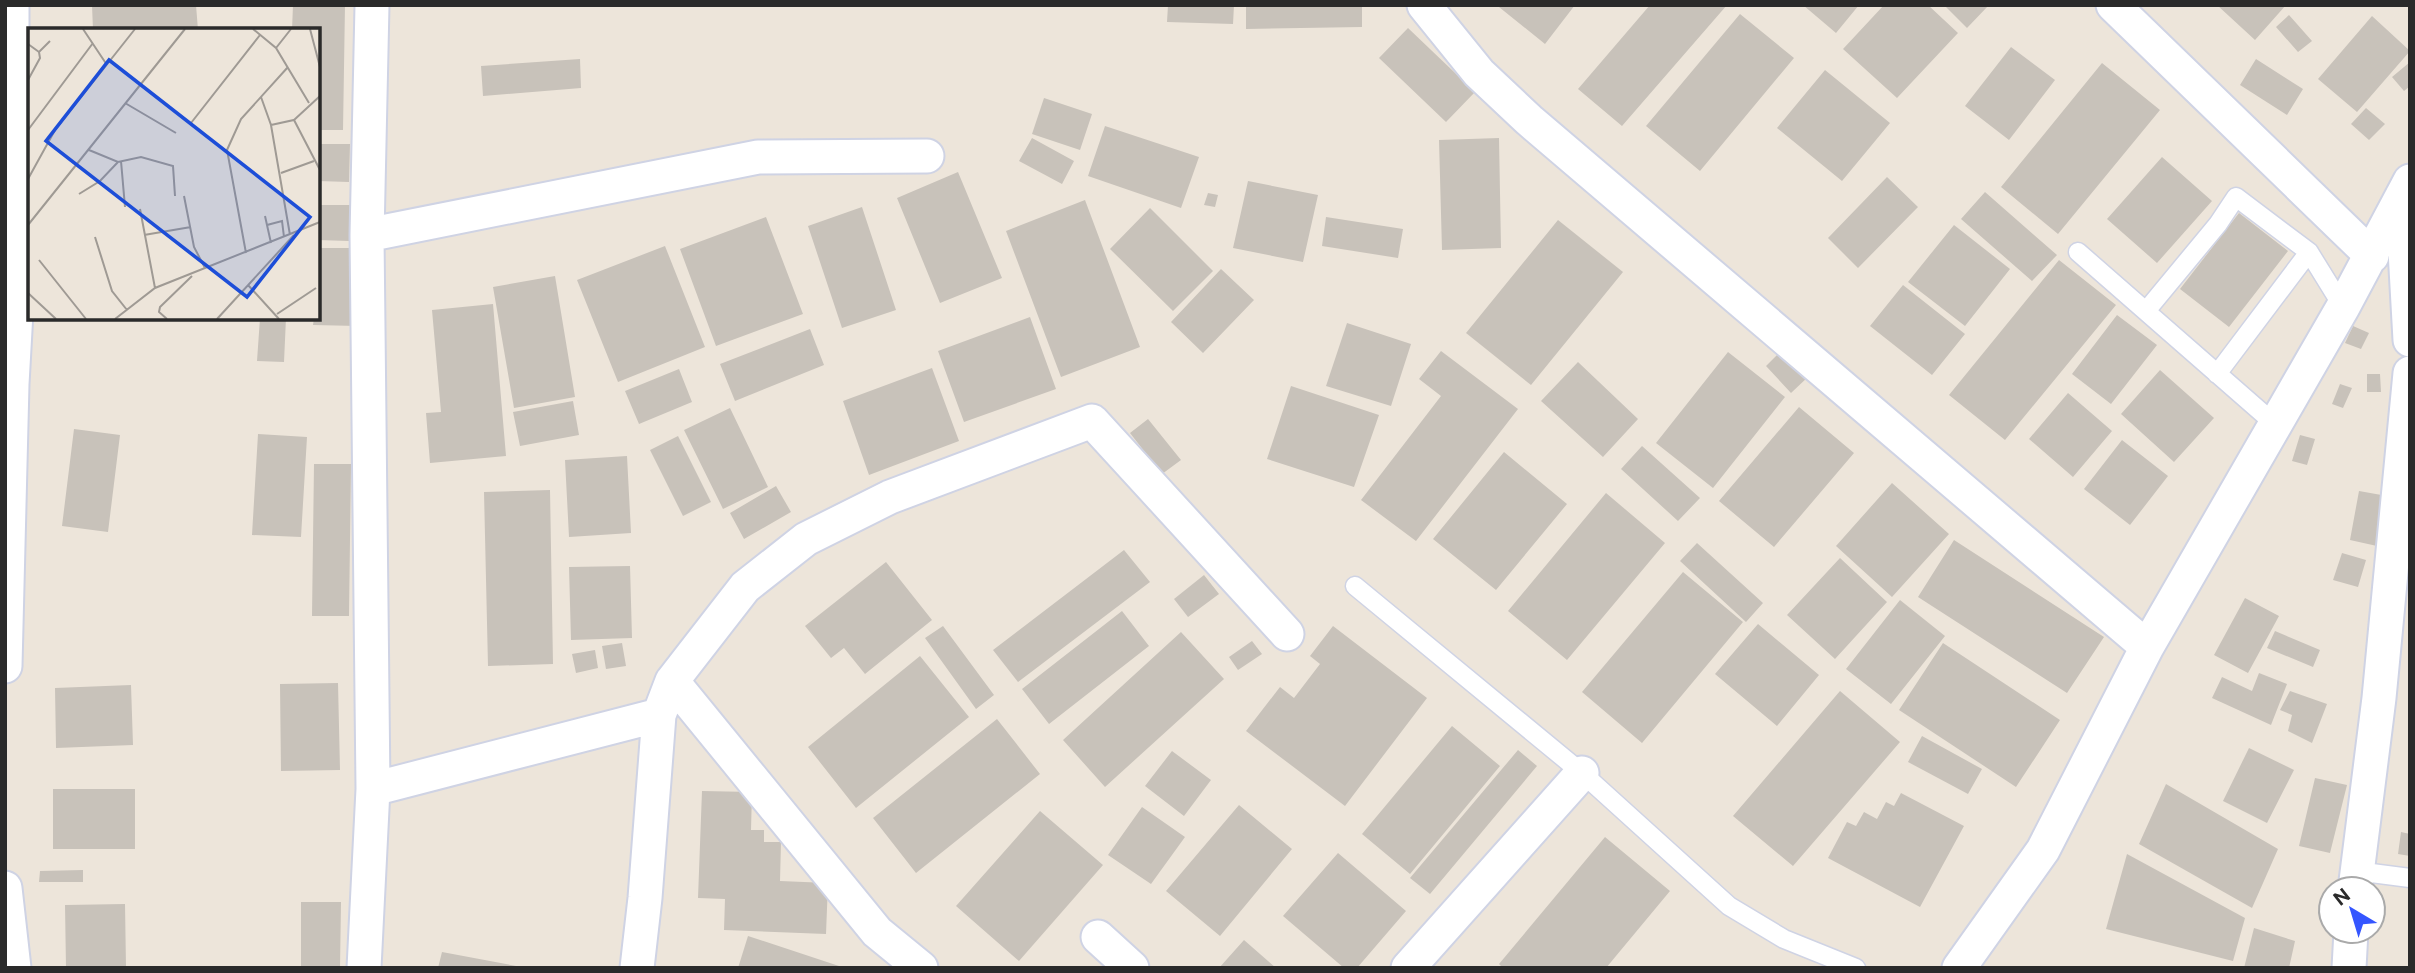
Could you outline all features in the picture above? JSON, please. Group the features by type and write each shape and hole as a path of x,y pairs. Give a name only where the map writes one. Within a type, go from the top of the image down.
{"street":[{"path":"5,666 12,384 22,204 8,56 12,5"},
{"path":"365,968 373,789 367,235 372,5"},
{"path":"1423,5 1479,74 1529,120 2147,647"},
{"path":"2113,5 2372,256"},
{"path":"367,235 758,157 927,156"},
{"path":"1959,968 2043,850 2147,647 2372,256 2406,188"},
{"path":"2406,188 2410,340"},
{"path":"2356,875 2379,698 2410,373"},
{"path":"637,968 659,715 672,681 745,587 806,539 890,497 1092,421 1287,634"},
{"path":"672,681 877,932 921,968"},
{"path":"373,789 659,715"},
{"path":"1408,968 1582,773"},
{"path":"5,888 14,968"},
{"path":"1098,937 1132,968"},
{"path":"2349,968 2350,945"}],"lane":[{"path":"2146,311 2218,224 2235,197 2309,252 2343,307"},
{"path":"2078,252 2276,425"},
{"path":"2217,374 2309,252"},
{"path":"1355,586 1582,773 1729,906 1784,939 1856,968"},
{"path":"2387,879 2410,878"}],"building":[{"path":"92,5 196,5 198,28 93,28"},
{"path":"293,5 345,5 343,130 320,130 320,28 292,28"},
{"path":"1168,5 1234,5 1233,24 1167,22"},
{"path":"1246,5 1362,5 1362,27 1246,29"},
{"path":"1575,5 1545,44 1499,7"},
{"path":"1650,5 1727,5 1622,126 1578,89"},
{"path":"1803,5 1859,5 1836,33"},
{"path":"1884,5 1928,5 1958,33 1897,98 1843,49"},
{"path":"1944,5 1989,5 1967,28"},
{"path":"2217,5 2286,5 2255,40"},
{"path":"1740,14 1794,58 1700,171 1646,126"},
{"path":"2289,15 2312,41 2298,52 2276,27"},
{"path":"2372,16 2410,51 2357,112 2318,79"},
{"path":"1408,28 1475,92 1446,122 1379,58"},
{"path":"2011,47 2055,80 2009,140 1965,106"},
{"path":"580,59 581,88 483,96 481,66"},
{"path":"2256,59 2303,89 2287,115 2240,85"},
{"path":"2410,62 2410,86 2404,91 2392,77"},
{"path":"2102,63 2160,110 2058,234 2001,187"},
{"path":"1825,70 1890,123 1842,181 1777,128"},
{"path":"1044,98 1092,114 1080,150 1032,134"},
{"path":"2366,108 2385,124 2369,140 2351,124"},
{"path":"1105,126 1199,157 1181,208 1088,176"},
{"path":"1032,138 1074,161 1062,184 1019,161"},
{"path":"1499,138 1501,248 1442,250 1439,140"},
{"path":"320,144 350,144 349,182 320,181"},
{"path":"2162,157 2212,201 2157,263 2107,219"},
{"path":"958,172 1002,278 940,303 897,198"},
{"path":"1887,177 1918,207 1858,268 1828,238"},
{"path":"1248,181 1318,195 1303,262 1233,248"},
{"path":"1985,192 2057,255 2032,281 1961,219"},
{"path":"1208,193 1218,195 1215,207 1204,205"},
{"path":"1085,200 1140,347 1061,377 1006,231"},
{"path":"320,205 350,205 349,241 320,240"},
{"path":"862,207 896,310 842,328 808,226"},
{"path":"1150,208 1213,271 1173,311 1110,249"},
{"path":"2239,213 2288,251 2229,327 2180,289"},
{"path":"766,217 803,314 716,346 680,249"},
{"path":"1326,217 1403,229 1398,258 1322,246"},
{"path":"1558,220 1623,272 1531,385 1466,333"},
{"path":"1954,225 2010,269 1965,326 1908,282"},
{"path":"665,246 705,347 618,382 577,280"},
{"path":"320,248 360,248 358,326 313,325 314,320 320,320"},
{"path":"2059,260 2116,305 2005,440 1949,395"},
{"path":"1221,269 1254,300 1203,353 1171,322"},
{"path":"555,276 575,397 514,408 493,287"},
{"path":"1903,285 1965,334 1932,375 1870,326"},
{"path":"493,304 506,456 430,463 426,413 441,412 432,310"},
{"path":"2117,315 2157,345 2111,404 2072,374"},
{"path":"1030,317 1056,389 964,422 938,351"},
{"path":"260,320 286,320 284,362 257,361"},
{"path":"1347,323 1411,344 1391,406 1326,386"},
{"path":"2353,326 2369,333 2361,349 2345,343"},
{"path":"810,329 824,365 735,401 720,364"},
{"path":"1783,349 1809,376 1791,393 1766,366"},
{"path":"1441,351 1518,409 1416,541 1361,500 1441,396 1419,379"},
{"path":"1728,352 1785,397 1713,488 1656,443"},
{"path":"1578,362 1638,419 1603,457 1541,401"},
{"path":"932,368 959,441 869,475 843,401"},
{"path":"679,369 692,402 639,424 625,391"},
{"path":"2160,370 2214,418 2174,462 2121,414"},
{"path":"2367,374 2380,374 2381,392 2367,392"},
{"path":"2340,384 2352,388 2343,408 2332,404"},
{"path":"1291,386 1379,415 1354,487 1267,459"},
{"path":"2068,393 2112,431 2073,477 2029,439"},
{"path":"573,401 579,435 520,446 513,412"},
{"path":"1799,407 1854,453 1774,547 1719,501"},
{"path":"730,408 768,487 723,509 684,430"},
{"path":"1148,419 1181,460 1162,474 1130,433"},
{"path":"74,429 120,435 108,532 62,526"},
{"path":"258,434 307,437 301,537 252,535"},
{"path":"2300,435 2315,439 2307,465 2292,461"},
{"path":"678,436 711,502 683,516 650,450"},
{"path":"2122,440 2168,476 2130,525 2084,489"},
{"path":"1642,446 1700,498 1678,521 1621,469"},
{"path":"1504,452 1567,504 1496,590 1433,539"},
{"path":"627,456 631,533 569,537 565,460"},
{"path":"314,464 351,464 349,616 312,616"},
{"path":"1892,483 1949,534 1892,597 1836,546"},
{"path":"776,486 791,512 744,539 730,513"},
{"path":"550,490 553,664 488,666 484,492"},
{"path":"2359,491 2387,496 2377,546 2350,540"},
{"path":"1606,493 1665,543 1567,660 1508,611"},
{"path":"1954,540 2104,637 2067,693 1918,597"},
{"path":"1697,543 1763,603 1746,622 1680,561"},
{"path":"1124,550 1150,582 1018,682 993,650"},
{"path":"2342,553 2366,560 2358,587 2333,580"},
{"path":"1840,558 1887,602 1835,659 1787,615"},
{"path":"886,562 932,620 865,674 844,648 831,658 805,626"},
{"path":"630,566 632,638 571,640 569,567"},
{"path":"1683,572 1743,622 1642,743 1582,692"},
{"path":"1204,575 1219,594 1188,617 1174,599"},
{"path":"2245,598 2279,616 2248,673 2214,655"},
{"path":"1900,600 1945,636 1891,704 1846,669"},
{"path":"1122,611 1149,646 1049,724 1022,689"},
{"path":"1758,624 1819,675 1777,726 1715,674"},
{"path":"943,626 994,695 976,709 925,638"},
{"path":"1333,626 1427,698 1345,806 1246,731 1280,687 1294,698 1320,664 1310,656"},
{"path":"2275,631 2320,650 2313,667 2267,648"},
{"path":"1181,632 1224,679 1105,787 1063,740"},
{"path":"1252,641 1262,654 1238,670 1229,657"},
{"path":"622,643 626,666 606,669 602,646"},
{"path":"1943,643 2060,720 2016,787 1899,710"},
{"path":"595,650 598,668 576,673 572,654"},
{"path":"920,656 969,717 856,808 808,747"},
{"path":"2259,673 2287,684 2271,725 2212,698 2222,677 2252,691"},
{"path":"338,683 340,770 281,771 280,684"},
{"path":"131,685 133,745 56,748 55,688"},
{"path":"1840,691 1900,742 1793,866 1733,816"},
{"path":"2290,691 2327,704 2312,743 2288,731 2292,715 2280,710"},
{"path":"997,719 1040,774 916,873 873,818"},
{"path":"1452,726 1500,766 1410,874 1362,834"},
{"path":"1922,736 1982,769 1968,794 1908,762"},
{"path":"2249,748 2294,770 2267,823 2223,801"},
{"path":"1518,750 1537,766 1430,894 1410,878"},
{"path":"1172,751 1211,780 1184,816 1145,786"},
{"path":"2315,778 2347,785 2330,853 2299,846"},
{"path":"2166,784 2278,849 2252,908 2139,844"},
{"path":"53,789 135,789 135,849 53,849"},
{"path":"702,791 752,792 751,830 764,830 764,842 781,842 780,881 828,883 826,934 724,930 725,899 698,898"},
{"path":"1901,793 1964,826 1920,907 1828,858 1847,822 1856,826 1864,812 1877,819 1886,802 1894,806"},
{"path":"1239,805 1292,849 1220,936 1166,891"},
{"path":"1142,807 1185,837 1151,884 1108,855"},
{"path":"1040,811 1103,865 1019,961 956,906"},
{"path":"2401,832 2410,834 2410,856 2398,854"},
{"path":"1605,837 1670,891 1606,968 1503,968 1499,964"},
{"path":"1338,853 1406,911 1357,968 1344,968 1283,916"},
{"path":"2127,854 2245,918 2233,961 2106,929"},
{"path":"83,870 83,882 39,882 40,871"},
{"path":"301,902 341,902 340,968 301,968"},
{"path":"125,904 126,968 66,968 65,905"},
{"path":"2254,928 2295,941 2289,968 2244,968"},
{"path":"748,936 842,967 842,968 738,968"},
{"path":"1244,940 1276,968 1219,968"},
{"path":"442,952 516,966 516,968 438,968"}]}
